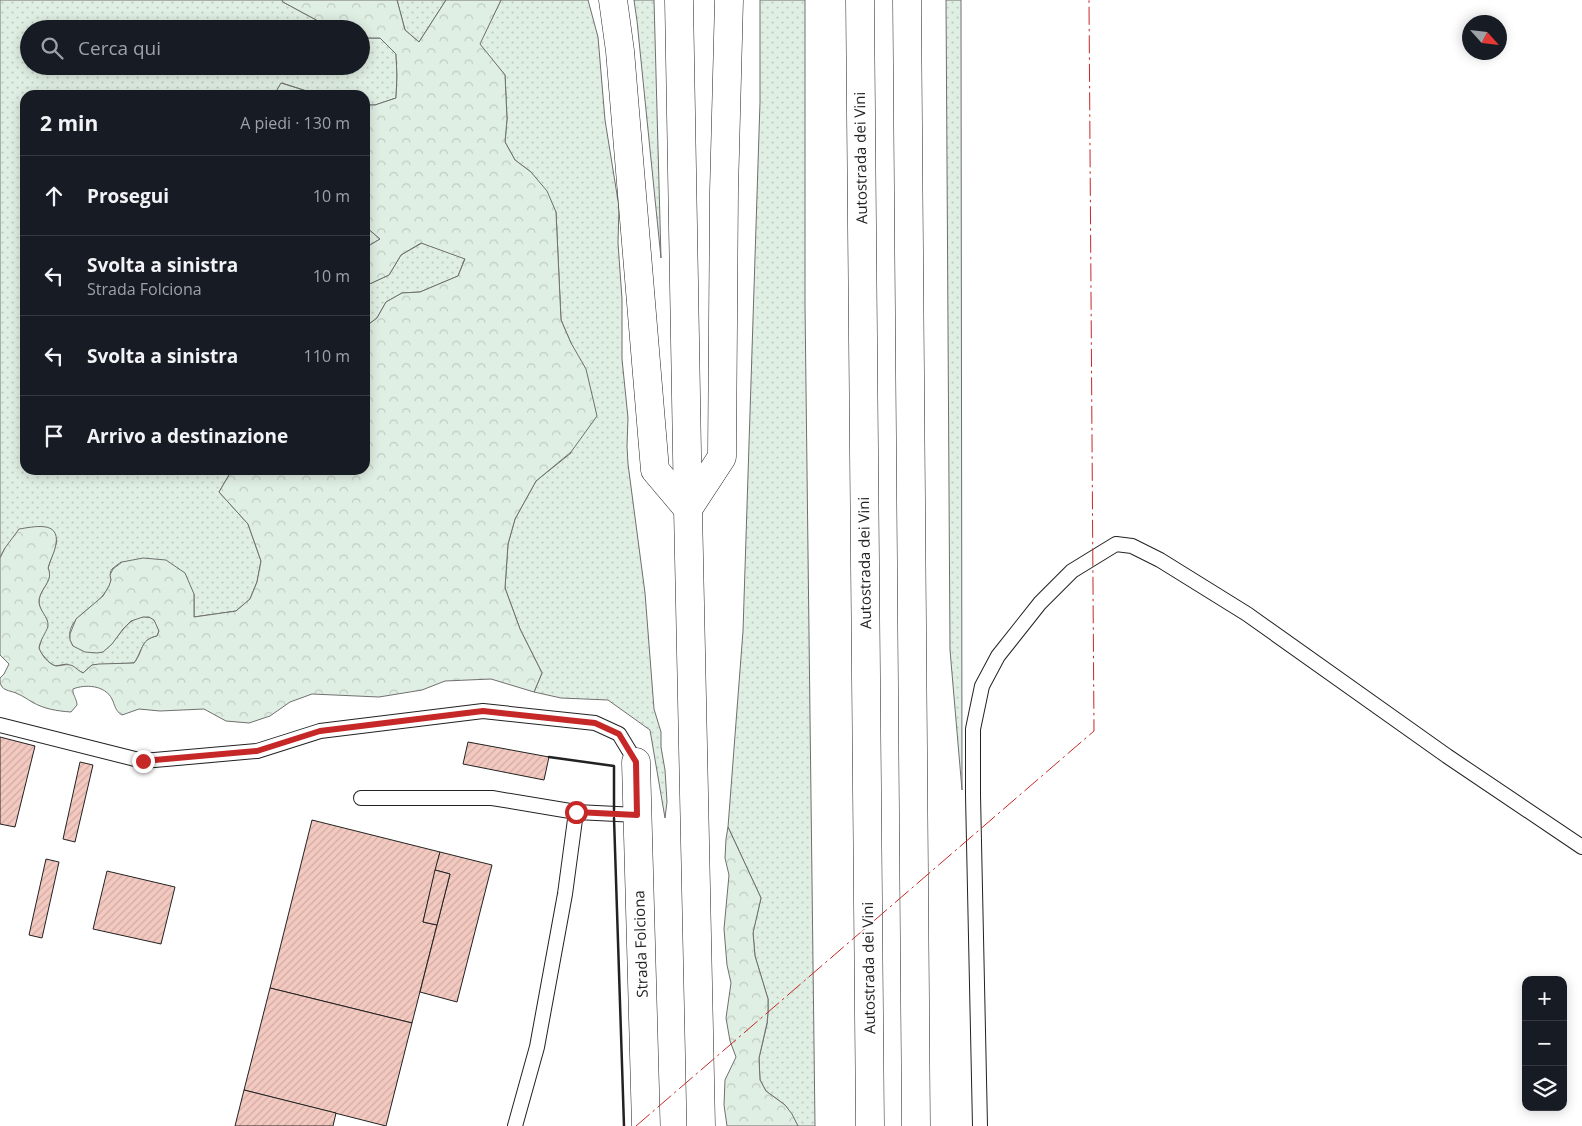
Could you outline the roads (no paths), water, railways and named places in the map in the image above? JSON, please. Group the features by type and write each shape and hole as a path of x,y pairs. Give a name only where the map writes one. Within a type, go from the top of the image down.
{"main road":[{"path":"613,0 620,51 655,470 688,509"},
{"path":"679,0 702,1126"},
{"path":"688,509 722,456 724,191 729,0"},
{"name":"Autostrada dei Vini","path":"860,0 870,1126"},
{"path":"907,0 916,1126"},
{"name":"Strada Folciona","path":"636,762 646,1126"}],"lane":[{"path":"980,1126 973,729 982,686 998,656 1040,603 1072,571 1116,544 1132,546 1160,560 1247,614 1447,756 1582,847"},
{"path":"0,725 143,761 257,751 320,731 483,711 595,723 619,734 636,762"},
{"path":"361,798 492,798 576,812 637,815"},
{"path":"515,1126 537,1047 565,894 576,812"}]}
